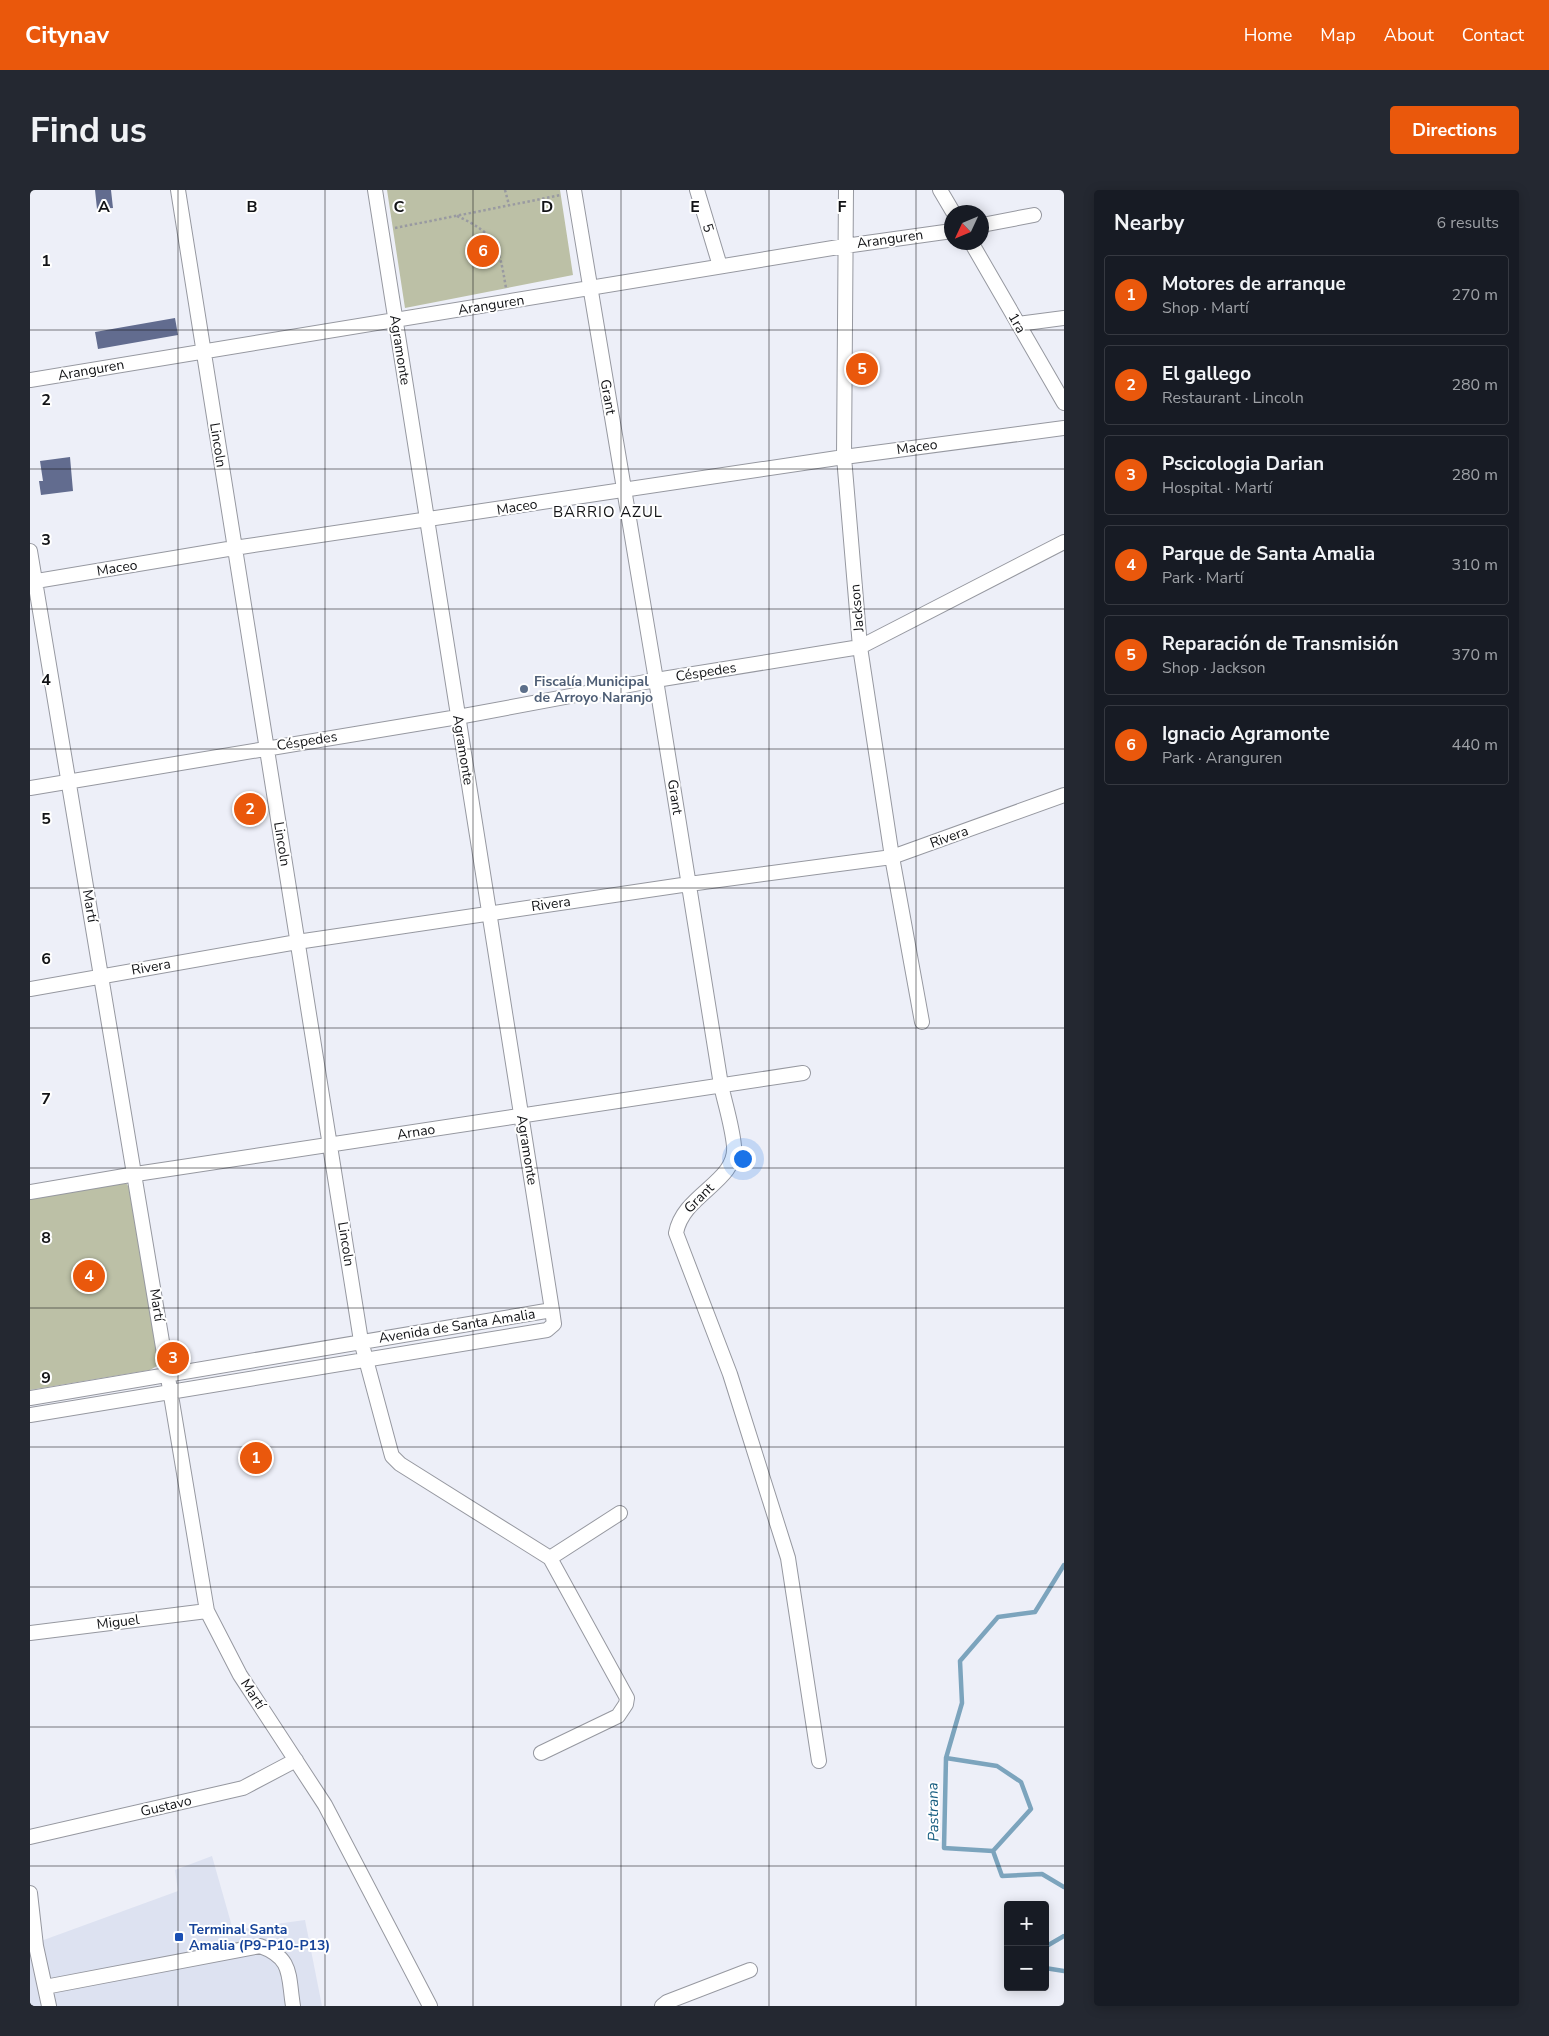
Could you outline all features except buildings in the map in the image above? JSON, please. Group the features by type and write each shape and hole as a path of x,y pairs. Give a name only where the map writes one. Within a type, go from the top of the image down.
{"street":[{"name":"Lincoln","path":"178,190 361,1341 388,1445 392,1456 400,1464 550,1558"},
{"name":"Agramonte","path":"375,190 552,1310"},
{"name":"5","path":"696,190 720,266"},
{"name":"Jackson","path":"846,190 844,457 860,648 892,857 922,1022"},
{"path":"940,190 949,205"},
{"name":"Grant","path":"574,191 721,1084 734,1146 732,1160 727,1171 686,1208 678,1221 676,1233 730,1374 788,1558 819,1760"},
{"path":"989,225 1034,215"},
{"name":"Aranguren","path":"30,380 720,266 944,232"},
{"name":"1ra","path":"976,250 1064,404"},
{"path":"1018,324 1064,318"},
{"name":"Maceo","path":"33,582 234,548 844,457 1064,428"},
{"name":"Céspedes","path":"30,788 267,747 458,717 656,680 860,648 1064,542"},
{"name":"Martí","path":"30,551 33,582 136,1174 207,1611 240,1675 325,1805 430,2006"},
{"name":"Rivera","path":"30,989 297,942 689,884 892,857 1064,794"},
{"name":"Arnao","path":"30,1192 136,1174 331,1146 721,1084 803,1073"},
{"name":"Avenida de Santa Amalia","path":"30,1398 552,1310 554,1324 547,1330 30,1415"},
{"path":"541,1753 618,1716 626,1704 626,1698 550,1558 620,1513"},
{"name":"Miguel","path":"30,1633 207,1611"},
{"name":"Gustavo","path":"30,1837 243,1788 296,1760"},
{"path":"30,1894 36,1946 49,2006"},
{"path":"45,1987 260,1946 274,1951 286,1962 293,2006"},
{"path":"662,2006 667,2002 750,1970"}],"path":[{"path":"506,190 509,205"},
{"path":"381,230 574,191"},
{"path":"456,216 479,226 500,251 508,302"}],"shaded area":[{"name":"Terminal Santa Amalia (P9-P10-P13)","path":"212,1856 233,1930 305,1920 322,2006 30,2006 30,1945 178,1891 175,1870"}],"green space":[{"path":"387,190 560,190 573,275 405,308"},
{"path":"116,1181 126,1183 135,1196 161,1354 157,1366 150,1370 30,1390 30,1197"}],"waterway":[{"name":"Pastrana","path":"993,1851 944,1848 946,1758 962,1703 960,1661 998,1617 1035,1612 1064,1565"},
{"name":"Pastrana","path":"946,1758 997,1766 1021,1782 1031,1809 993,1851 1002,1876 1042,1874 1064,1887"},
{"name":"Pastrana","path":"1047,1946 1064,1936"},
{"name":"Pastrana","path":"1049,1969 1064,1971"}],"place":[{"name":"Ignacio Agramonte","path":"483,251"},
{"name":"Reparación de Transmisión","path":"862,369"},
{"name":"Fiscalía Municipal de Arroyo Naranjo","path":"524,689"},
{"name":"El gallego","path":"250,809"},
{"name":"Parque de Santa Amalia","path":"89,1276"},
{"name":"Pscicologia Darian","path":"173,1358"},
{"name":"Motores de arranque","path":"256,1458"},
{"name":"Terminal Santa Amalia (P9-P10-P13)","path":"179,1937"}],"district":[{"name":"BARRIO AZUL","path":"608,512"}]}
